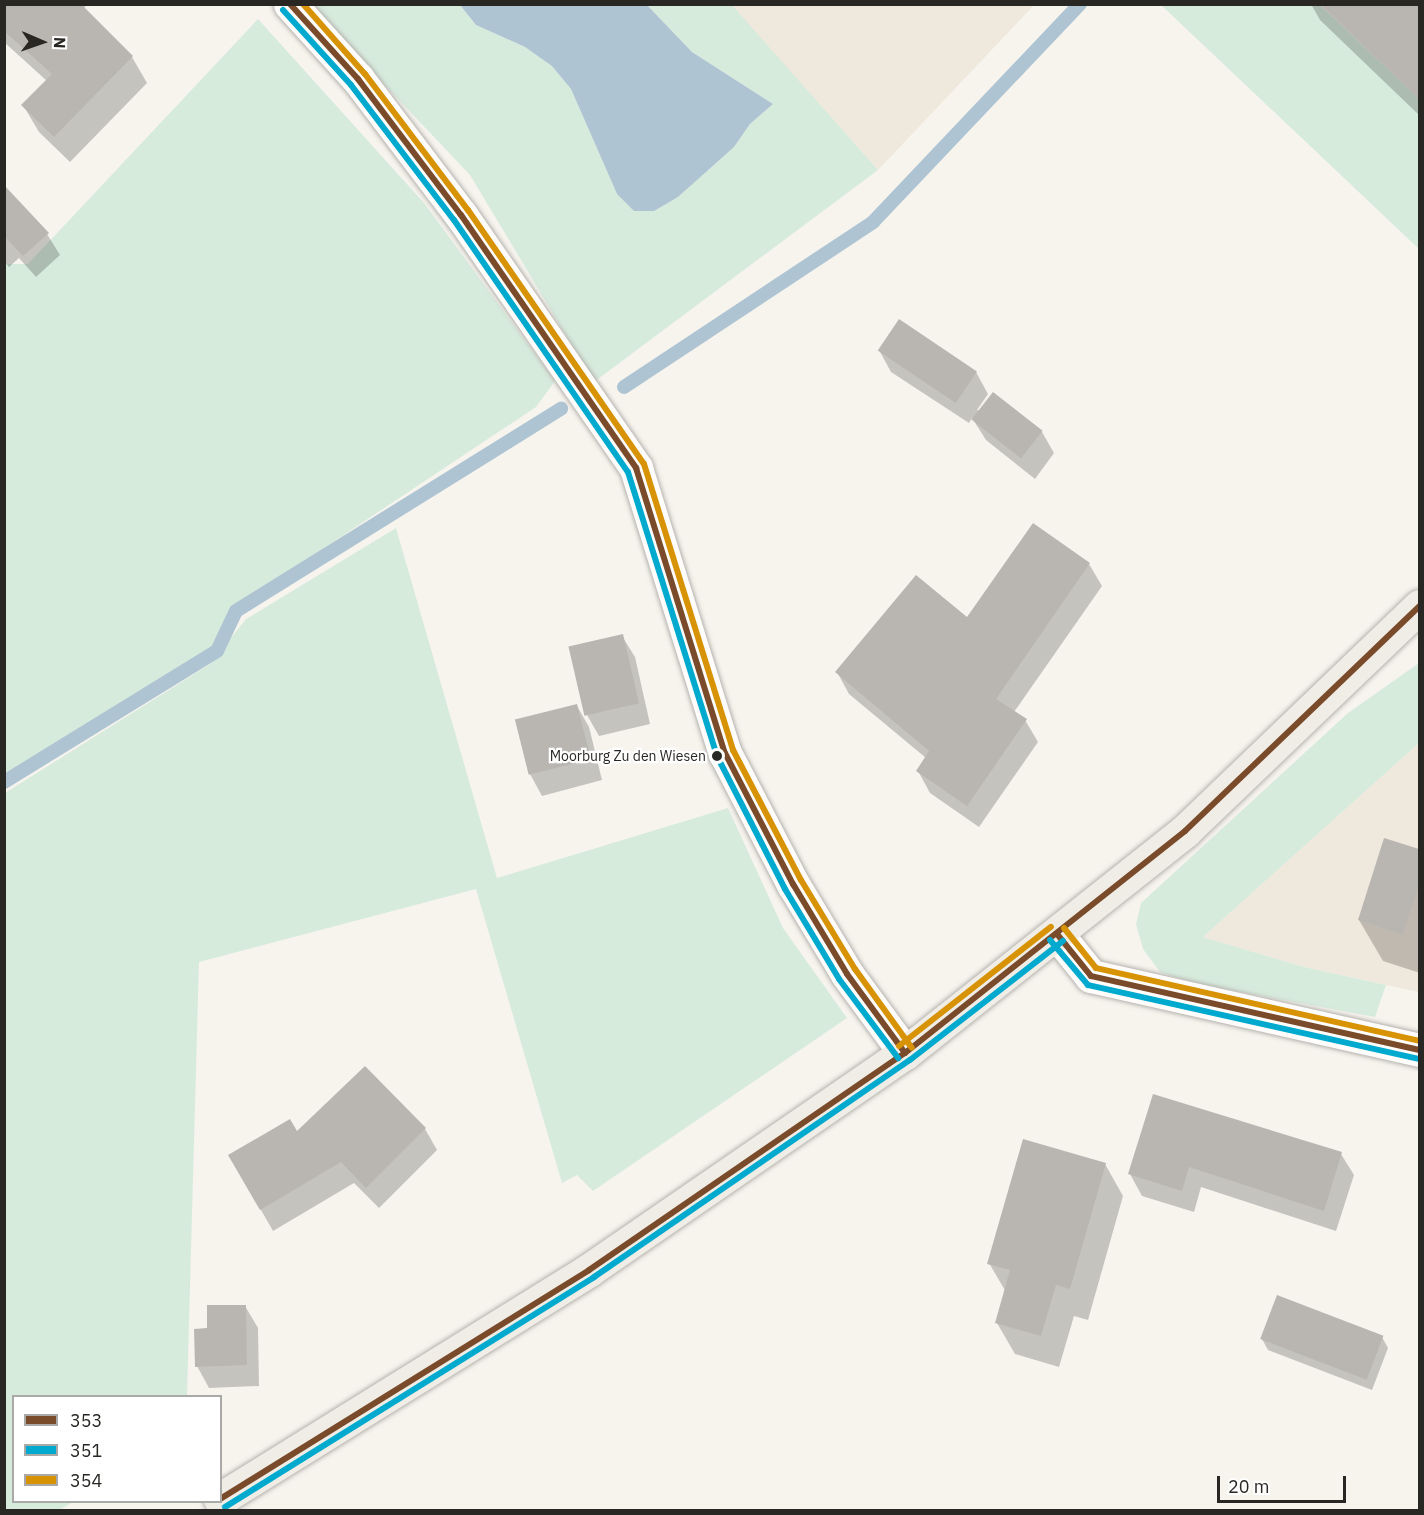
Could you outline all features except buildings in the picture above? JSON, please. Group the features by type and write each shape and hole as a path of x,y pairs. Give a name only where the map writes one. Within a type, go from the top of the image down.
{"main road":[{"path":"222,1497 589,1270 905,1053 1185,831 1419,606"}],"street":[{"path":"290,4 358,80 461,215 636,468 726,753 805,904 847,974 905,1053"},
{"path":"1057,934 1091,976 1419,1050"}],"shaded area":[{"path":"731,5 1034,5 878,170"},
{"path":"1419,743 1419,992 1304,967 1203,937"}],"green space":[{"path":"309,5 460,5 476,25 525,47 552,65 571,89 617,194 634,210 653,211 678,197 734,147 750,124 773,104 692,52 647,5 732,5 878,170 594,382 470,175"},
{"path":"1161,5 1320,5 1419,99 1419,249"},
{"path":"258,19 424,203 555,381 536,407 234,608 212,647 5,774 5,264 28,264"},
{"path":"396,528 497,878 728,808 783,928 847,1018 593,1191 577,1175 562,1183 476,889 199,962 187,1395 12,1395 12,1503 71,1503 59,1510 5,1510 5,793 210,664 246,619"},
{"path":"1419,663 1419,743 1203,937 1304,967 1386,985 1375,1017 1193,983 1160,972 1143,949 1136,924 1141,903 1348,713"}],"water":[{"path":"460,5 647,5 692,52 773,104 750,124 734,147 678,197 654,211 634,211 617,194 571,89 552,66 525,47 476,25"}],"waterway":[{"path":"624,387 873,222 1080,4"},
{"path":"4,782 217,651 236,611 561,409"}],"transit line":[{"name":"353","path":"290,4 358,79 461,215 636,468 725,753 793,884 847,974 905,1053"},
{"name":"354","path":"303,4 365,74 468,210 644,464 733,750 801,880 855,969 912,1048"},
{"name":"351","path":"283,10 351,85 454,220 628,472 717,756 785,889 839,979 898,1058"},
{"name":"353","path":"222,1498 589,1270 905,1053 1185,831 1420,606"},
{"name":"354","path":"899,1046 1051,927"},
{"name":"354","path":"1064,928 1096,968 1420,1041"},
{"name":"353","path":"1057,934 1091,976 1420,1050"},
{"name":"351","path":"1050,940 1088,985 1418,1059"},
{"name":"351","path":"225,1507 594,1277 910,1060 1063,941"}],"place":[{"name":"Moorburg Zu den Wiesen","path":"717,756"}]}
